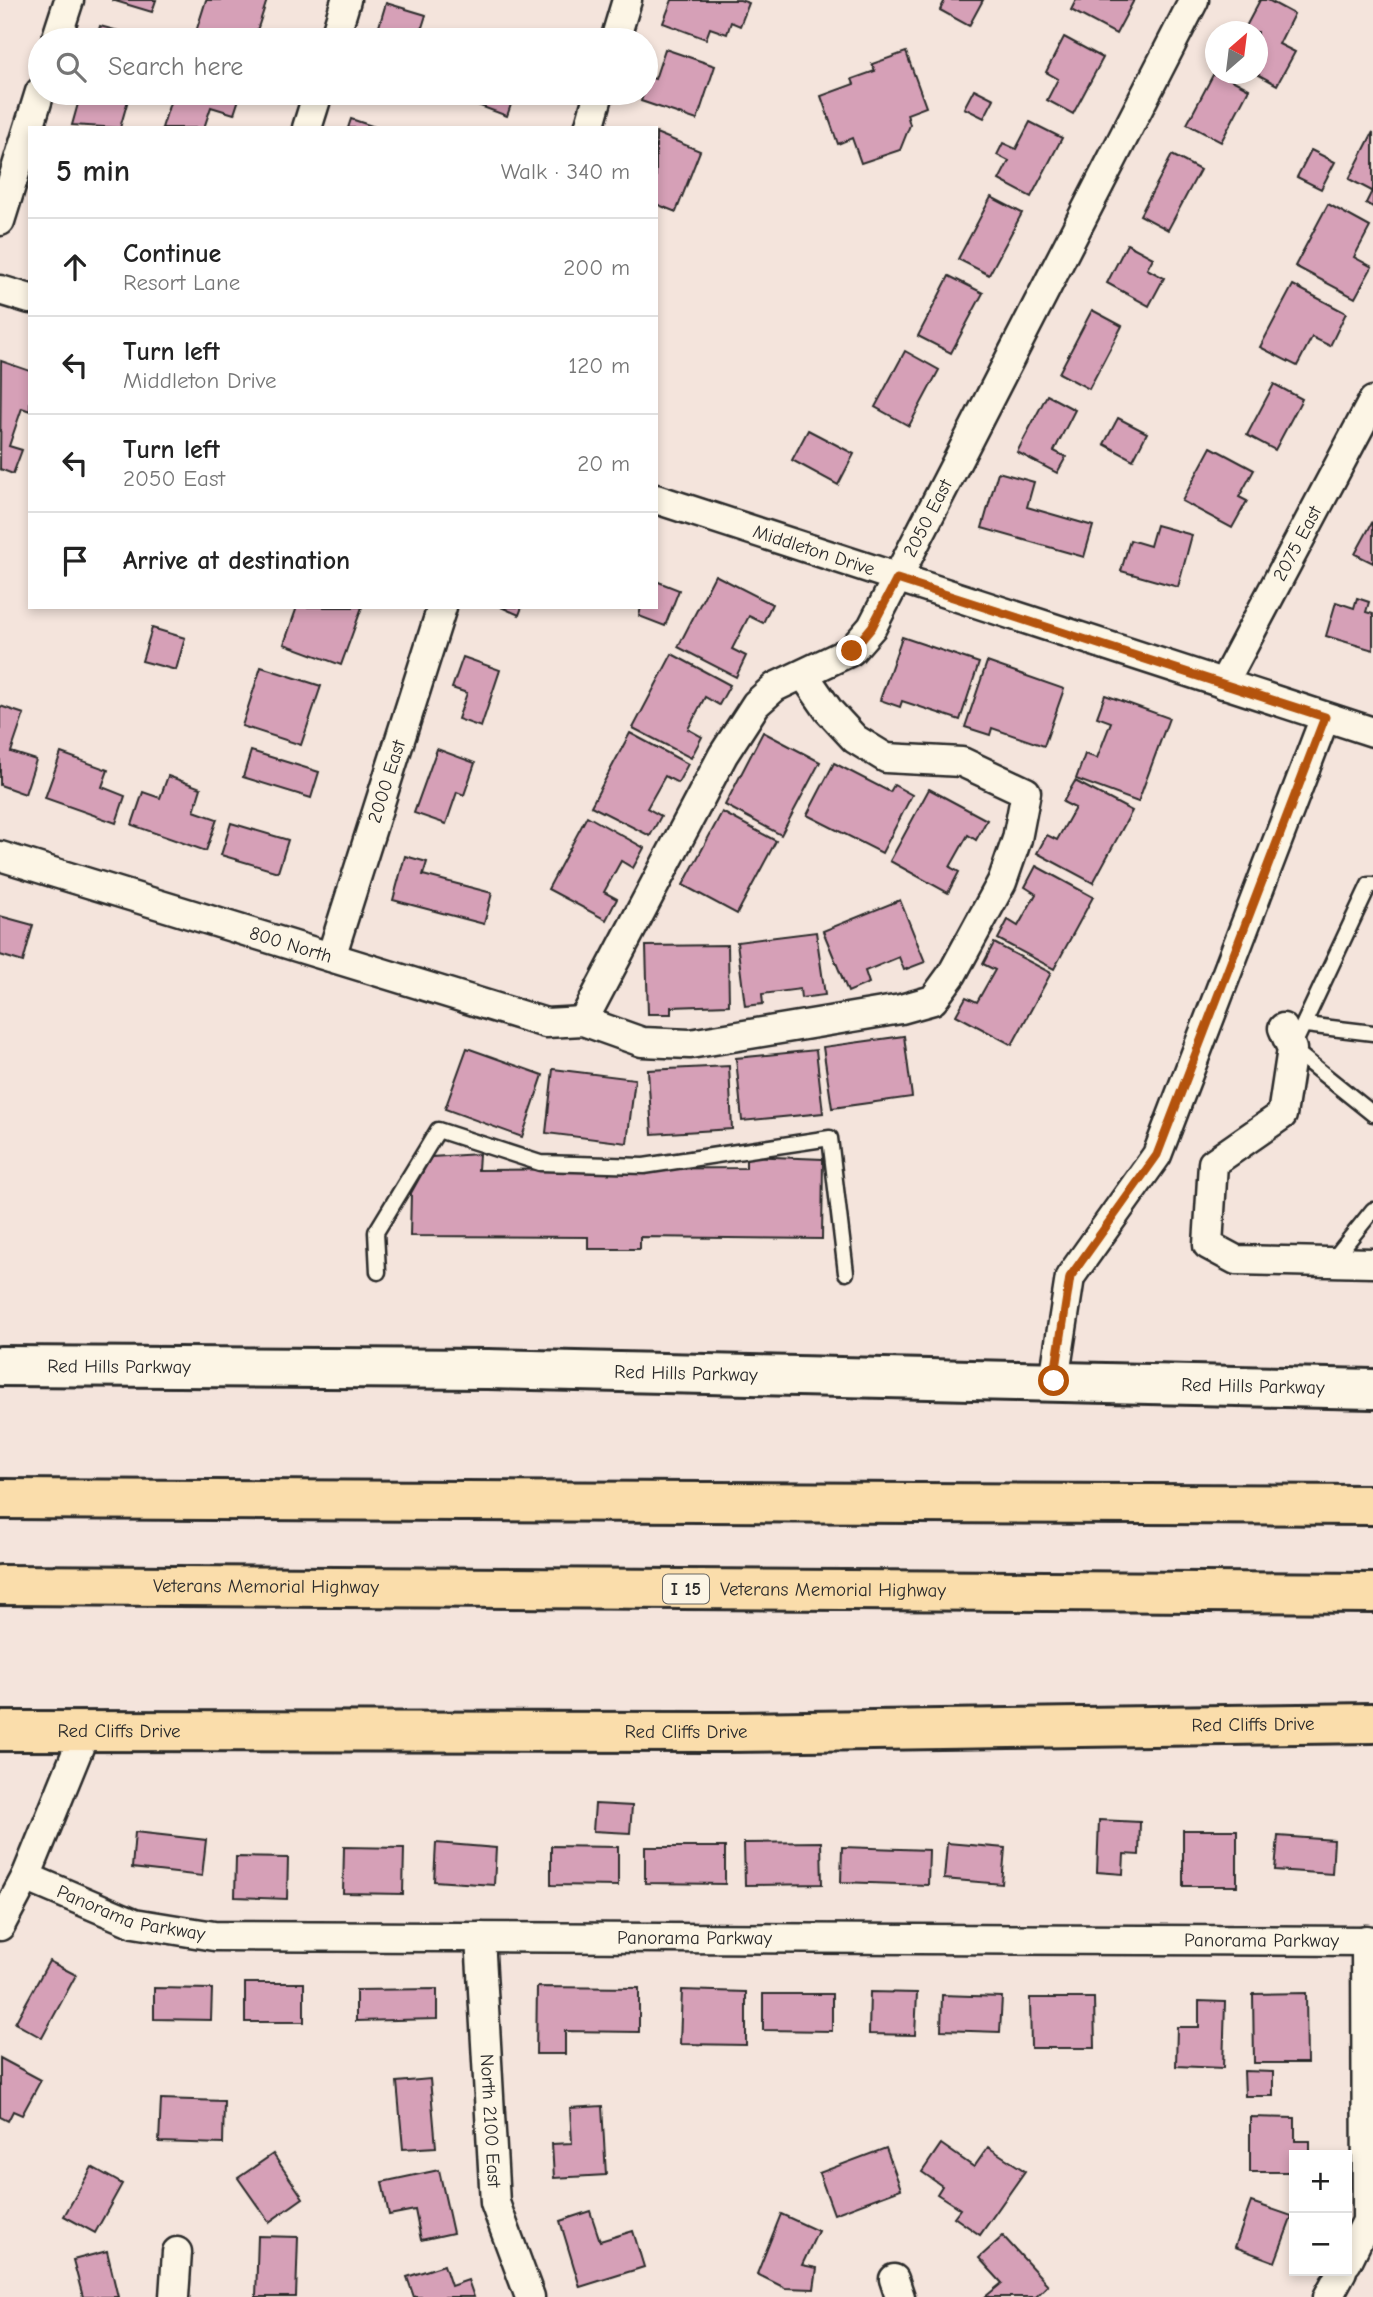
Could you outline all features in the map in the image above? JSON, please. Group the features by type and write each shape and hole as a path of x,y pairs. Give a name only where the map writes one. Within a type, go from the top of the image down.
{"main road":[{"name":"Red Hills Parkway","path":"0,1366 419,1368 1373,1389"},
{"path":"0,1499 1373,1504"},
{"name":"Veterans Memorial Highway","path":"0,1585 1373,1592"},
{"name":"Red Cliffs Drive","path":"0,1731 728,1732 1373,1723"}],"street":[{"path":"60,28 69,0"},
{"path":"338,28 346,0"},
{"path":"619,28 627,0"},
{"name":"2050 East","path":"583,1021 723,755 756,704 775,687 852,651 872,627 1194,0"},
{"path":"29,126 36,105"},
{"path":"308,126 314,105"},
{"path":"590,126 596,105"},
{"path":"0,220 28,130"},
{"path":"0,290 28,298"},
{"name":"2075 East","path":"1223,684 1373,401"},
{"name":"Middleton Drive","path":"658,500 1373,732"},
{"name":"2000 East","path":"331,957 441,609"},
{"path":"583,1021 642,1042 690,1044 901,1009 933,1000 952,974 1002,882 1017,839 1026,792 962,762 886,758 855,739 829,712 804,675"},
{"path":"1054,1381 1070,1277 1157,1155 1325,717"},
{"name":"800 North","path":"0,856 546,1023 583,1021"},
{"path":"1294,1034 1282,1115 1213,1163 1208,1245 1236,1260 1373,1263"},
{"path":"0,1926 26,1877 86,1730"},
{"name":"Panorama Parkway","path":"26,1877 134,1923 214,1936 1370,1940"},
{"name":"North 2100 East","path":"480,1937 495,2203 530,2297"},
{"path":"1352,2252 1367,2221 1370,1940"},
{"path":"174,2297 177,2252"},
{"path":"1328,2297 1339,2276"}],"lane":[{"path":"1294,1034 1369,885 1373,884"},
{"path":"1294,1034 1373,1033"},
{"path":"1294,1034 1373,1114"},
{"path":"378,1272 376,1231 438,1130 540,1163 644,1166 830,1138 846,1273"},
{"path":"1331,1262 1373,1210"}],"building":[{"path":"112,0 156,0 152,12"},
{"path":"206,0 267,0 258,28 197,28"},
{"path":"672,0 740,0 749,3 740,26 731,22 727,34 710,28 706,39 663,23"},
{"path":"945,0 983,0 969,26 940,10"},
{"path":"1076,0 1134,0 1116,34 1071,10"},
{"path":"1260,0 1268,0 1294,14 1279,44 1295,52 1277,85 1268,80 1268,21 1249,21"},
{"path":"386,3 426,15 422,28 379,28"},
{"path":"1064,37 1103,58 1073,114 1047,100 1058,79 1046,72"},
{"path":"665,49 715,66 697,120 653,105 658,105 658,70"},
{"path":"906,52 926,107 907,114 910,125 900,150 861,163 852,138 838,144 821,96 854,84 852,79 875,71 872,64"},
{"path":"1208,84 1240,84 1249,89 1221,142 1187,124"},
{"path":"974,89 994,99 984,118 964,108"},
{"path":"78,105 127,105 121,126 72,125"},
{"path":"169,105 237,105 234,114 211,107 205,126 163,126"},
{"path":"477,105 511,105 507,116"},
{"path":"351,119 372,126 349,126"},
{"path":"1030,122 1062,138 1031,197 999,180 1009,161 997,155 1003,143 1016,149"},
{"path":"1373,132 1373,207 1366,203 1372,191 1349,179"},
{"path":"658,134 700,151 676,212 658,205"},
{"path":"1311,150 1335,162 1321,189 1297,177"},
{"path":"1172,155 1200,170 1168,230 1140,215"},
{"path":"991,197 1022,213 989,275 958,259"},
{"path":"1328,204 1370,227 1354,257 1372,267 1355,298 1295,266"},
{"path":"1127,244 1153,258 1147,269 1164,278 1149,306 1107,283"},
{"path":"949,276 983,293 951,353 918,336"},
{"path":"1293,285 1346,313 1330,346 1312,337 1297,366 1260,347"},
{"path":"1092,310 1122,326 1089,389 1059,373"},
{"path":"905,351 939,370 909,426 875,407"},
{"path":"1,361 28,370 28,410 22,408 9,446 22,450 13,474 0,469"},
{"path":"1274,384 1302,399 1275,450 1247,435"},
{"path":"1047,395 1075,410 1054,451 1066,457 1057,473 1017,452"},
{"path":"1118,418 1147,433 1133,460 1104,444"},
{"path":"808,430 854,454 838,485 792,460"},
{"path":"1211,447 1254,470 1239,497 1247,501 1232,528 1182,501"},
{"path":"998,472 1034,482 1027,507 1093,526 1084,557 982,528"},
{"path":"1373,521 1373,563 1355,554"},
{"path":"1156,525 1192,535 1178,587 1121,571 1130,540 1150,546"},
{"path":"715,575 772,604 763,623 749,616 732,649 746,656 736,677 678,647"},
{"path":"658,582 679,590 665,626 639,616 641,609 658,609"},
{"path":"1357,598 1369,602 1366,612 1373,614 1373,650 1326,636 1336,602 1354,608"},
{"path":"296,609 361,609 341,665 284,644"},
{"path":"506,609 521,609 519,615"},
{"path":"152,628 185,638 176,670 142,661"},
{"path":"902,637 979,663 960,720 902,701 900,707 880,700"},
{"path":"672,654 730,685 719,705 705,697 688,729 702,737 691,758 633,728"},
{"path":"463,657 500,670 481,727 458,719 467,693 452,688"},
{"path":"987,662 1064,689 1044,746 992,728 990,735 965,727"},
{"path":"261,667 321,686 301,745 242,726"},
{"path":"1105,695 1169,718 1138,802 1076,779 1085,754 1097,758 1111,722 1097,717"},
{"path":"0,706 24,714 11,752 36,760 25,794 0,785"},
{"path":"763,732 820,762 781,835 725,805"},
{"path":"630,733 688,764 678,783 665,776 647,808 661,816 650,836 591,806"},
{"path":"437,749 475,763 464,795 457,792 446,824 414,813"},
{"path":"251,751 319,772 311,798 243,777"},
{"path":"61,753 108,770 102,787 125,796 116,823 45,798"},
{"path":"834,763 890,792 894,785 912,795 882,853 807,815"},
{"path":"168,776 201,788 194,811 217,819 206,851 132,825 143,792 160,798"},
{"path":"1075,781 1132,811 1093,883 1037,853 1047,835 1057,840 1075,808 1063,802"},
{"path":"929,789 987,820 976,840 968,835 950,867 959,872 948,893 890,861"},
{"path":"722,812 776,841 737,914 683,885"},
{"path":"587,816 644,848 633,868 621,861 604,892 617,899 606,920 548,889"},
{"path":"231,823 288,840 278,872 221,855"},
{"path":"405,856 427,862 423,875 492,893 484,924 393,900"},
{"path":"1036,866 1093,897 1054,969 998,939 1008,920 1018,926 1036,894 1025,887"},
{"path":"900,900 925,962 904,970 899,957 865,971 869,983 848,992 823,931"},
{"path":"0,916 33,925 23,962 0,955"},
{"path":"816,932 825,995 801,998 800,989 762,994 763,1004 745,1006 737,942"},
{"path":"994,943 1051,973 1012,1045 956,1015 966,997 977,1002 995,970 983,964"},
{"path":"728,945 729,1005 671,1007 671,1014 648,1014 646,946"},
{"path":"904,1036 912,1097 832,1108 823,1047"},
{"path":"467,1048 543,1075 522,1137 445,1109"},
{"path":"816,1050 823,1113 742,1121 736,1058"},
{"path":"729,1066 732,1129 652,1134 648,1070"},
{"path":"553,1069 635,1079 627,1143 546,1133"},
{"path":"479,1154 478,1170 746,1168 746,1156 823,1159 822,1239 640,1237 640,1249 588,1249 588,1237 410,1236 411,1193 431,1157"},
{"path":"595,1804 632,1806 630,1833 593,1831"},
{"path":"1099,1820 1140,1822 1139,1855 1124,1854 1123,1874 1097,1872"},
{"path":"1183,1830 1237,1830 1237,1886 1183,1886"},
{"path":"135,1832 206,1840 202,1876 132,1868"},
{"path":"1278,1836 1334,1840 1332,1874 1275,1870"},
{"path":"821,1842 822,1884 745,1885 744,1843"},
{"path":"436,1843 496,1848 494,1885 434,1881"},
{"path":"947,1843 1005,1848 1002,1884 944,1879"},
{"path":"551,1846 618,1847 618,1886 551,1885"},
{"path":"344,1847 404,1848 403,1894 343,1893"},
{"path":"645,1847 725,1847 725,1884 645,1883"},
{"path":"842,1847 929,1850 928,1885 841,1882"},
{"path":"236,1857 288,1858 287,1899 235,1897"},
{"path":"49,1961 76,1975 42,2038 15,2023"},
{"path":"245,1983 304,1983 304,2022 245,2022"},
{"path":"537,1987 639,1988 639,2032 565,2031 565,2054 536,2054"},
{"path":"154,1988 212,1989 211,2020 154,2019"},
{"path":"437,1989 437,2019 356,2021 356,1990"},
{"path":"682,1990 746,1992 746,2045 680,2044"},
{"path":"870,1992 917,1993 915,2035 869,2034"},
{"path":"1306,1993 1307,2063 1254,2063 1253,1994"},
{"path":"763,1994 832,1994 832,2031 763,2030"},
{"path":"942,1995 1002,1997 1000,2032 941,2030"},
{"path":"1030,1998 1094,1998 1095,2048 1031,2048"},
{"path":"1199,2001 1225,2002 1223,2068 1176,2066 1177,2027 1199,2027"},
{"path":"0,2058 41,2080 22,2115 13,2111 8,2121 0,2117"},
{"path":"1244,2071 1273,2072 1273,2096 1245,2096"},
{"path":"430,2079 436,2147 403,2149 397,2082"},
{"path":"161,2099 224,2101 223,2144 159,2142"},
{"path":"602,2106 606,2175 554,2178 552,2144 572,2143 570,2108"},
{"path":"1250,2117 1295,2118 1295,2141 1310,2141 1310,2150 1289,2150 1289,2172 1250,2172"},
{"path":"941,2144 974,2167 988,2147 1025,2171 980,2235 954,2217 960,2209 937,2194 942,2186 922,2172"},
{"path":"886,2148 901,2189 834,2214 819,2173"},
{"path":"273,2154 303,2198 269,2222 238,2178"},
{"path":"92,2167 122,2184 95,2233 64,2216"},
{"path":"439,2170 453,2233 421,2240 415,2210 389,2215 382,2182"},
{"path":"1251,2202 1289,2215 1289,2224 1275,2262 1235,2247"},
{"path":"590,2211 600,2241 633,2231 644,2267 580,2287 560,2221"},
{"path":"781,2214 818,2231 802,2265 817,2268 814,2289 785,2288 757,2274"},
{"path":"258,2236 298,2237 296,2297 256,2297"},
{"path":"1003,2236 1048,2285 1036,2297 985,2297 1002,2283 979,2258"},
{"path":"107,2251 118,2297 83,2297 73,2260"},
{"path":"444,2265 451,2286 468,2280 474,2297 414,2297 407,2277"}],"route":[{"path":"852,651 872,627 897,579 1325,717 1157,1155 1070,1277 1054,1381"}]}
